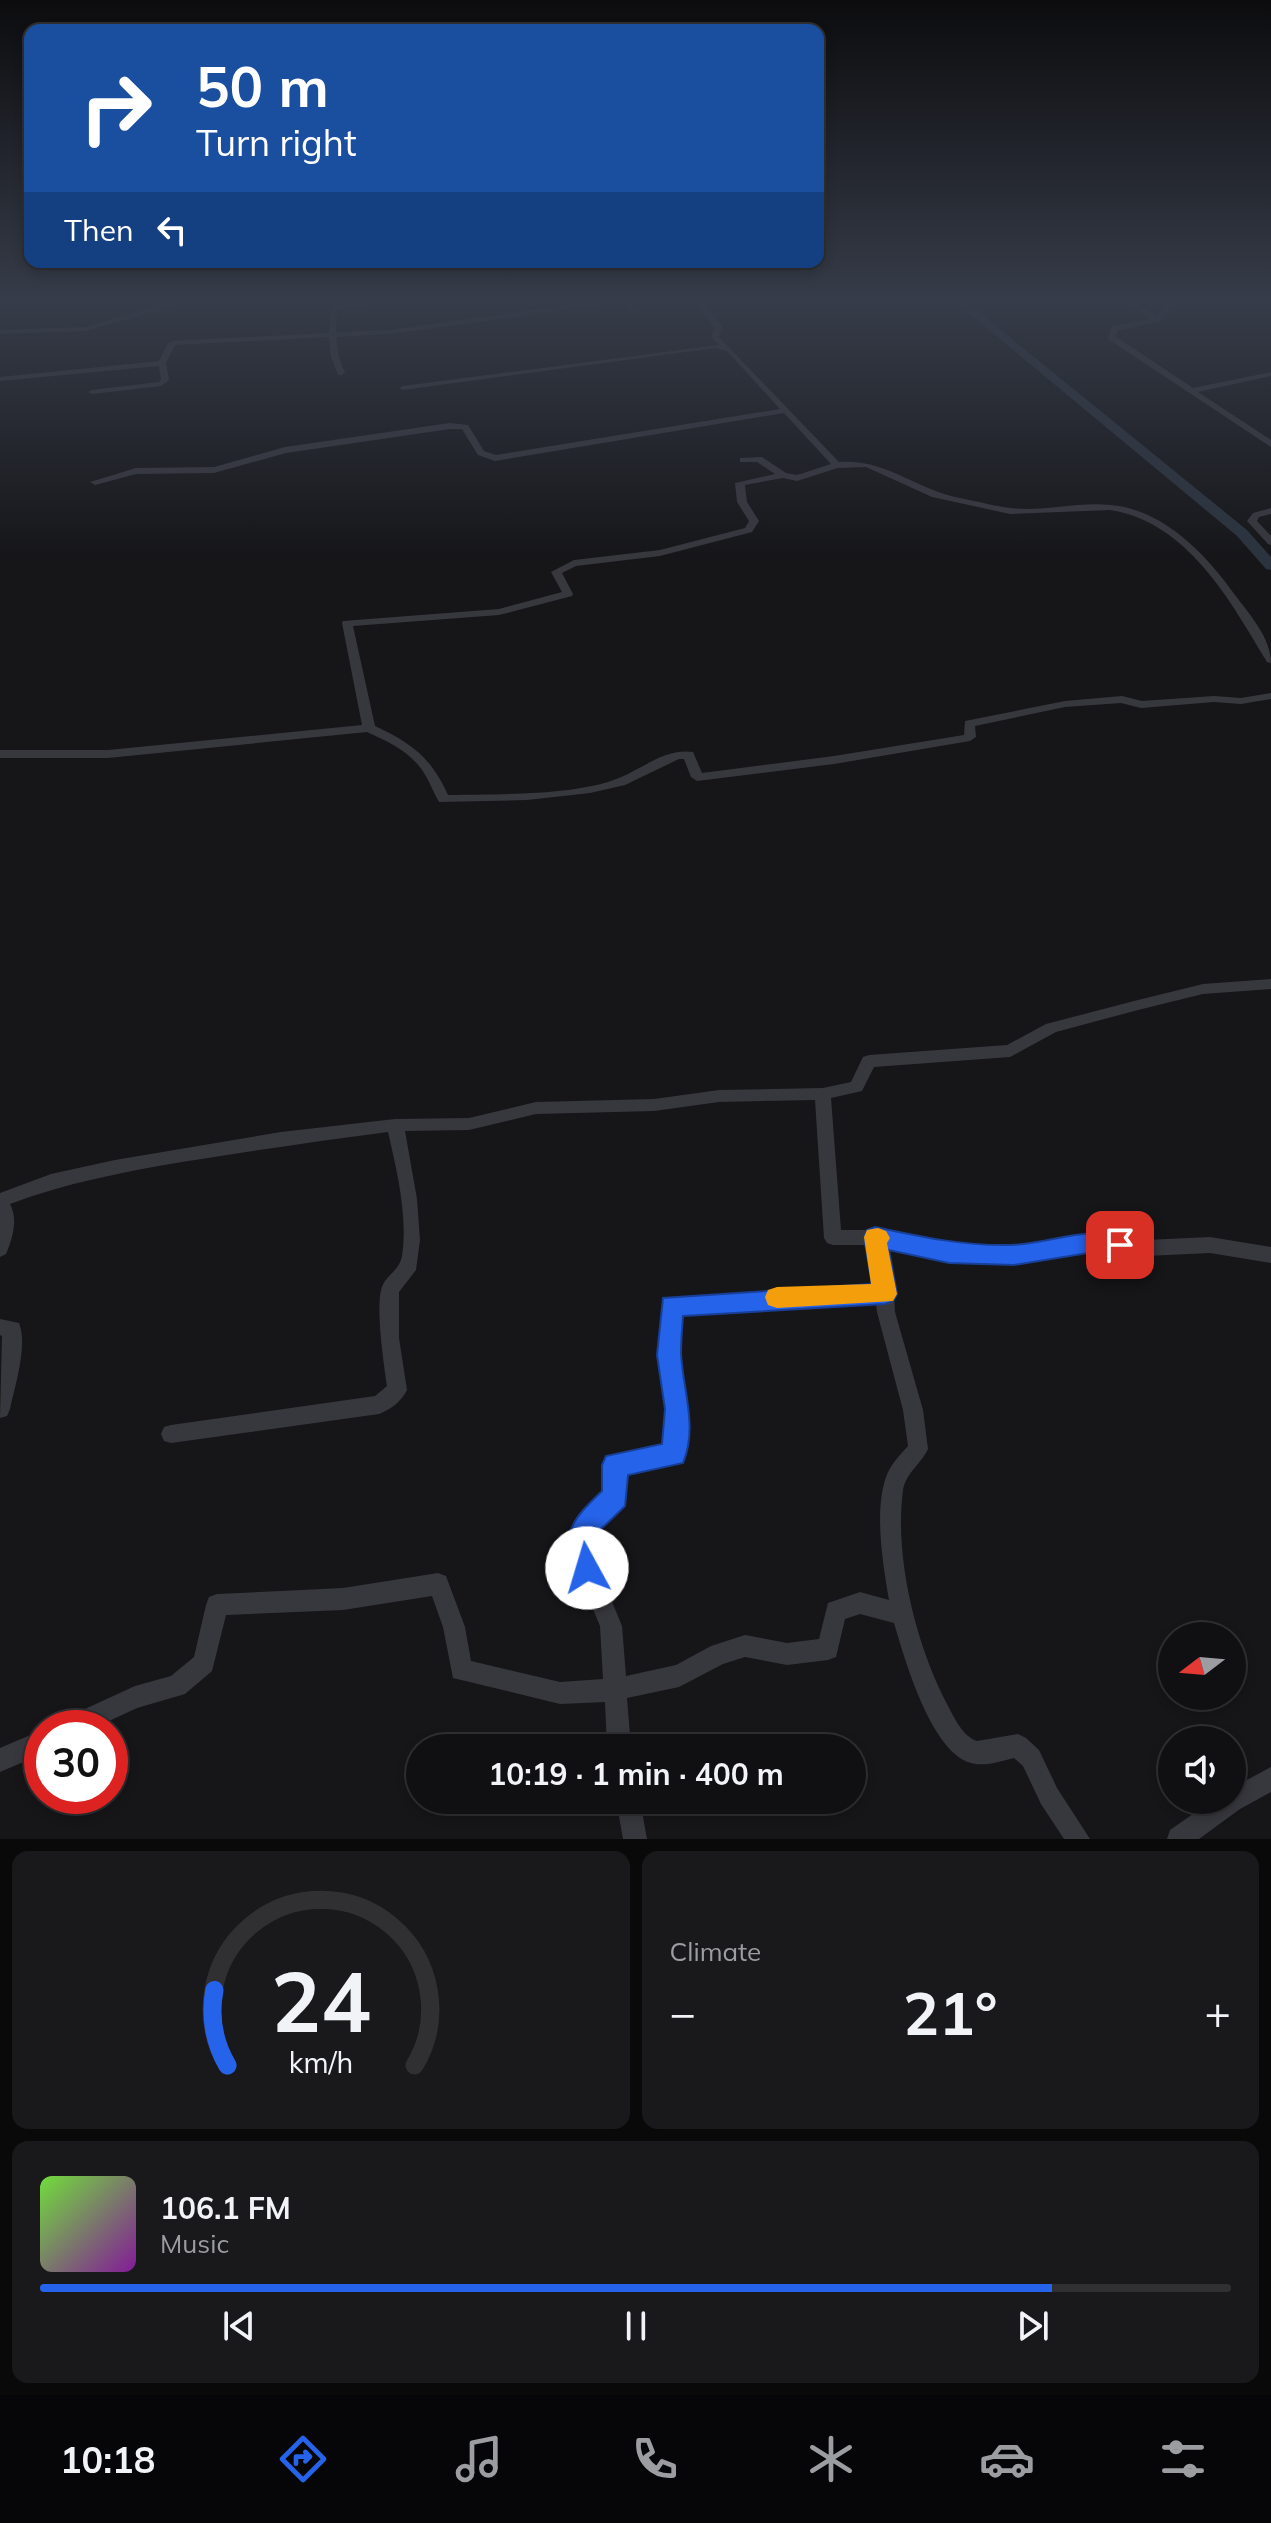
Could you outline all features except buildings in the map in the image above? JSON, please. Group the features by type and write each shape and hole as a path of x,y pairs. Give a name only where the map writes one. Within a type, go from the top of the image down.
{"street":[{"path":"92,392 145,386"},
{"path":"403,388 418,386"},
{"path":"764,386 837,465"},
{"path":"1182,386 1271,444"},
{"path":"1190,391 1215,386"},
{"path":"95,482 136,471 214,470 285,450 450,426 465,427 481,453 495,458 787,410"},
{"path":"743,460 759,459 783,475 797,478 837,465 881,466 930,493 999,510 1127,510 1164,526 1200,560 1253,624 1271,660"},
{"path":"369,728 347,623 499,612 568,594 556,572 574,563 660,553 749,530 754,521 742,502 740,483 783,475"},
{"path":"1271,511 1256,515 1252,521 1271,542"},
{"path":"0,754 108,754 369,728 403,743 432,770 443,799 488,798 612,785 646,771 673,754 689,755 697,777 801,767 885,749 970,737 969,724 1065,704 1122,699 1141,705 1214,699 1241,701 1271,696"},
{"path":"0,1249 7,1215 0,1201 51,1181 144,1161 395,1125 469,1124 536,1108 654,1105 719,1096 823,1094 856,1087 869,1061 1010,1051 1051,1028 1138,1005 1203,989 1271,984"},
{"path":"823,1094 833,1238 875,1237 962,1253 1014,1255 1094,1242 1146,1248 1210,1245 1271,1255"},
{"path":"171,1434 379,1405 397,1390 390,1338 390,1289 408,1269 410,1218 406,1171 395,1125"},
{"path":"875,1237 886,1312 913,1410 918,1449 895,1479 892,1528 902,1615 922,1673 954,1738 965,1749 977,1753 1018,1746 1026,1751 1049,1796 1078,1839"},
{"path":"618,1734 611,1626 587,1568 583,1528 615,1497 615,1465 674,1454 678,1409 669,1355 671,1306 885,1294"},
{"path":"0,1327 12,1329 11,1360 0,1409"},
{"path":"107,1710 135,1697 177,1686 204,1663 217,1605 343,1599 438,1584 454,1627 461,1670 560,1693 614,1690 679,1676 719,1654 745,1646 787,1654 828,1649 836,1611 860,1603 902,1615"},
{"path":"0,1760 24,1750"},
{"path":"1179,1839 1232,1801 1271,1779"},
{"path":"631,1814 635,1839"}],"waterway":[{"path":"1063,386 1242,533 1271,566"}],"slow traffic":[{"path":"777,1297 885,1294 884,1273 875,1237 878,1238"}],"route":[{"path":"587,1568 583,1528 615,1497 615,1465 674,1454 678,1409 669,1355 671,1306 753,1298 885,1294 884,1273 875,1237 949,1253 1014,1255 1094,1242 1120,1245"}]}
